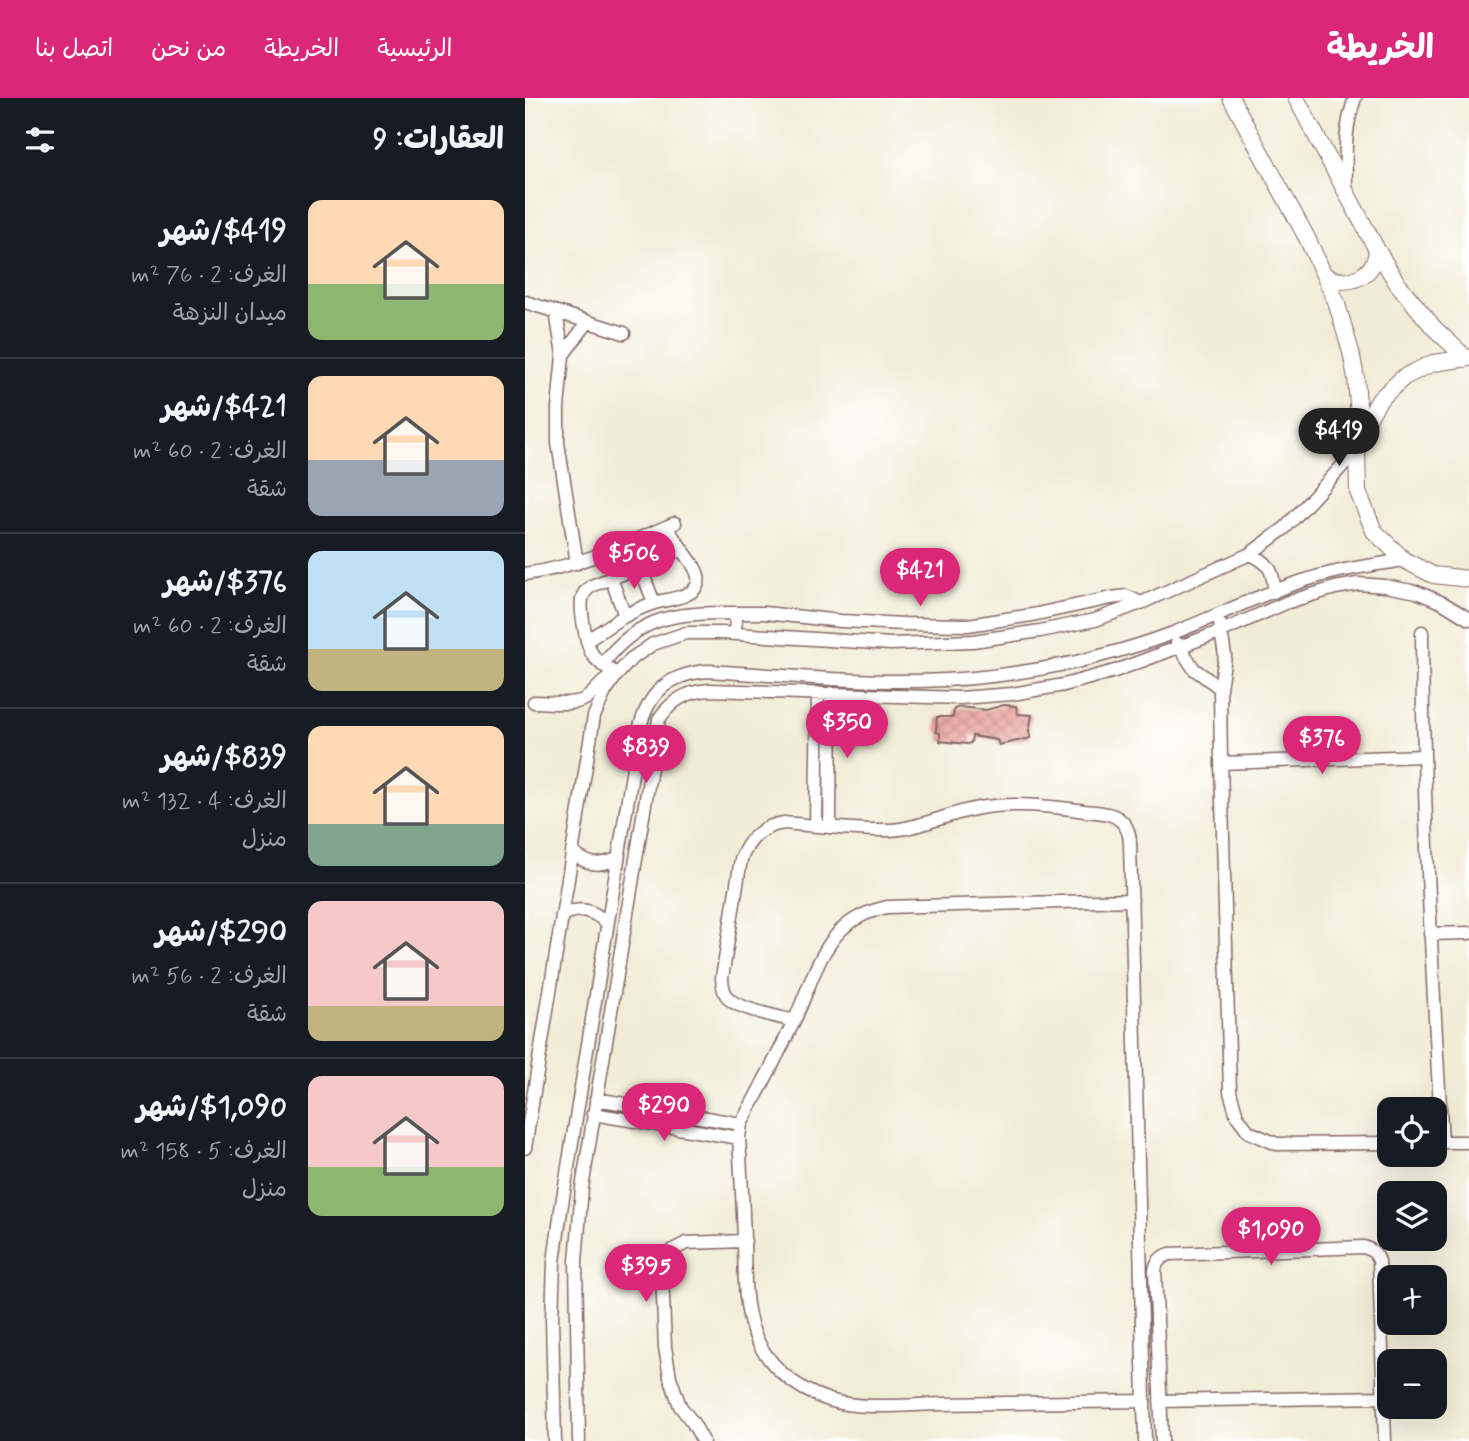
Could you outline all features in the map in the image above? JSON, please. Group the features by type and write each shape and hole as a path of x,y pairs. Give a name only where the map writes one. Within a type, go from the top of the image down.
{"street":[{"path":"1231,98 1326,276 1345,326 1358,391 1358,492 1374,531 1404,560 1433,575 1468,581"},
{"path":"1296,98 1377,250 1409,299 1434,328 1467,358"},
{"path":"1346,191 1345,142 1355,98"},
{"path":"1326,276 1338,281 1359,278 1374,263 1377,250"},
{"path":"525,302 624,332"},
{"path":"556,312 563,355 558,399 558,443 577,563"},
{"path":"563,355 589,322"},
{"path":"1360,431 1380,399 1404,377 1433,363 1467,358"},
{"path":"525,1147 530,1087 562,915 594,716 616,676 631,660 653,645 686,633 891,644 973,641 1095,620 1250,554 1285,528 1357,450"},
{"path":"525,574 577,563 670,525 698,574 694,590 625,616 587,641"},
{"path":"616,676 593,655 587,641 582,597 591,586 682,549"},
{"path":"1250,554 1267,564 1274,580 1274,592"},
{"path":"555,1441 552,1319 554,1262 561,1210 643,714 659,690 675,678 708,671 920,681 1024,672 1126,649 1330,573 1404,560"},
{"path":"640,566 654,603"},
{"path":"611,578 625,616"},
{"path":"579,1441 576,1261 582,1188 659,719 666,709 685,695 697,691 960,698 1012,694 1064,685 1102,675 1179,648 1288,601 1335,587 1358,584 1417,592 1443,603 1469,619"},
{"path":"602,665 612,651 648,624 667,617 695,613 764,613 841,621 968,625 1126,596 1140,603"},
{"path":"736,613 736,634"},
{"path":"1218,615 1226,656 1220,688 1220,763 1230,1092 1237,1116 1249,1132 1277,1144 1377,1143"},
{"path":"1422,632 1423,756 1437,1097"},
{"path":"1173,633 1179,648 1194,669 1220,688"},
{"path":"534,702 580,702 605,680 616,676"},
{"path":"823,826 825,693"},
{"path":"1220,763 1423,756"},
{"path":"794,1021 737,1005 727,996 722,985 741,859 751,839 760,831 785,823 891,830 912,827 981,807 1019,805 1058,807 1111,815 1122,821 1130,836 1145,1441"},
{"path":"572,852 581,860 593,864 605,864 617,859"},
{"path":"1132,900 887,907 866,913 832,940 741,1124 740,1138 747,1300 754,1332 773,1364 811,1393 831,1401 852,1404 1143,1401"},
{"path":"562,915 573,910 586,910 607,923"},
{"path":"1430,934 1469,933"},
{"path":"596,1099 741,1124"},
{"path":"623,1119 625,1104"},
{"path":"593,1114 740,1138"},
{"path":"1447,1142 1469,1142"},
{"path":"703,1441 680,1406 670,1377 665,1347 661,1273 673,1250 686,1244 744,1241"},
{"path":"1162,1441 1155,1271 1159,1259 1170,1254 1364,1247 1371,1249 1379,1261 1382,1349"},
{"path":"1160,1401 1377,1397"},
{"path":"1384,1419 1385,1441"}],"building":[{"path":"1004,705 1016,706 1018,714 1032,715 1029,731 1031,738 999,745 997,740 972,736 971,743 967,744 940,741 940,733 936,732 937,717 953,717 954,709 960,707 986,710"}]}
